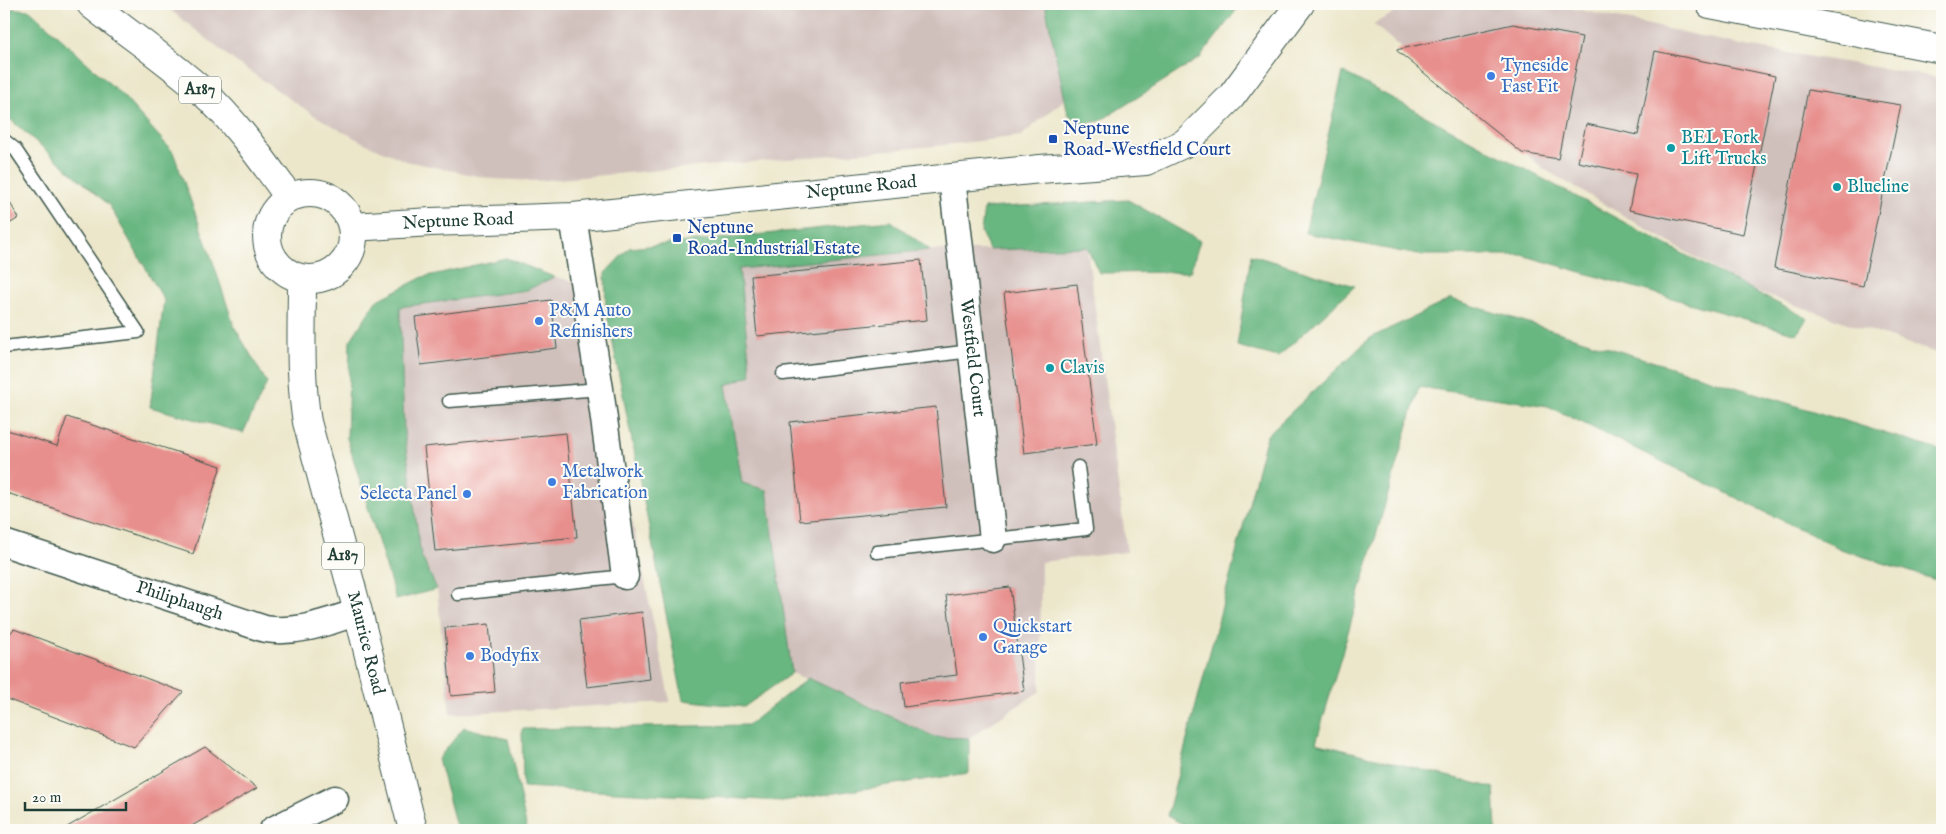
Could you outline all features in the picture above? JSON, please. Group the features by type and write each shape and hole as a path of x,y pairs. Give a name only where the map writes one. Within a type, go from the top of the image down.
{"street":[{"name":"A187","path":"91,4 201,91 237,128 290,197"},
{"name":"Neptune Road","path":"353,227 573,217 1040,168 1146,160 1185,143 1231,97 1300,4"},
{"path":"1710,4 1942,49"},
{"name":"Westfield Court","path":"952,178 993,538"},
{"path":"302,192 316,192 329,196 340,204 348,214 353,227 354,241 349,255 341,266 330,275 316,279 302,279 290,274 279,266 271,255 267,243 266,229 278,205 290,197 302,192"},
{"path":"573,217 600,390 625,576"},
{"name":"Maurice Road","path":"302,279 302,395 307,422 358,612 413,830"},
{"name":"Philiphaugh","path":"4,543 264,629 282,632 303,629 358,612"},
{"path":"273,830 335,799"}],"lane":[{"path":"4,140 15,149 138,332 4,347"},
{"path":"783,374 971,351"},
{"path":"449,400 600,390"},
{"path":"877,552 1086,528 1078,467"},
{"path":"458,594 625,576"}],"shaded area":[{"path":"163,4 1049,4 1071,94 1021,136 936,146 536,181 492,179 406,161 362,142 312,114 236,62"},
{"path":"1411,4 1553,4 1746,46 1942,78 1942,355 1751,290 1544,169 1373,24"},
{"path":"1087,247 1127,552 1041,562 1040,691 969,738 935,737 792,673 768,497 742,484 726,384 751,374 739,269 930,250"},
{"path":"554,277 583,283 670,702 450,714 437,589 421,555 404,432 399,307 527,290"}],"green space":[{"path":"1045,4 1241,4 1200,58 1100,121 1082,124 1068,114"},
{"path":"4,8 30,10 123,96 173,152 234,326 267,383 243,433 150,407 164,300 109,205 4,114"},
{"path":"1343,72 1807,318 1797,334 1522,255 1418,255 1305,233"},
{"path":"1128,200 1200,241 1190,272 1099,273 1087,247 989,250 981,232 984,208"},
{"path":"891,221 930,250 739,269 751,375 726,385 742,483 767,490 792,673 744,707 683,700 606,309 605,273 629,248"},
{"path":"1251,255 1355,286 1278,357 1237,346"},
{"path":"506,258 554,277 527,290 400,307 404,432 421,555 437,589 396,600 347,438 350,341 376,301 423,277"},
{"path":"1451,299 1942,451 1942,582 1843,550 1548,406 1419,387 1316,743 1494,788 1496,830 1194,830 1167,816 1267,435 1370,338"},
{"path":"808,678 935,737 969,738 969,773 782,801 523,787 522,729 748,725"},
{"path":"464,727 508,739 527,830 457,830 438,759"}],"building":[{"path":"1513,24 1582,37 1558,159 1522,153 1396,50"},
{"name":"BEL Fork Lift Trucks","path":"1655,51 1775,76 1743,234 1629,210 1636,174 1578,162 1586,124 1638,135"},
{"name":"Blueline","path":"1808,90 1901,105 1863,286 1774,268"},
{"path":"4,193 19,218 4,227"},
{"path":"921,260 927,320 757,336 751,276"},
{"name":"Clavis","path":"1077,284 1097,444 1024,453 1004,293"},
{"path":"551,300 557,348 421,365 415,317"},
{"path":"936,407 946,507 800,521 790,422"},
{"path":"67,417 221,466 193,554 4,492 4,429 57,446"},
{"path":"566,433 577,537 435,551 424,447"},
{"path":"1010,587 1024,691 904,707 901,682 957,675 946,595"},
{"path":"642,612 650,679 587,687 579,620"},
{"path":"489,624 495,692 451,696 445,628"},
{"path":"14,629 183,692 134,747 4,698 4,640"},
{"path":"205,747 257,788 185,830 62,830"}],"place":[{"name":"Tyneside Fast Fit","path":"1491,76"},
{"name":"Neptune Road-Westfield Court","path":"1053,139"},
{"name":"BEL Fork Lift Trucks","path":"1671,148"},
{"name":"Blueline","path":"1837,187"},
{"name":"Neptune Road-Industrial Estate","path":"677,238"},
{"name":"P&M Auto Refinishers","path":"539,321"},
{"name":"Clavis","path":"1050,368"},
{"name":"Metalwork Fabrication","path":"552,482"},
{"name":"Selecta Panel","path":"467,494"},
{"name":"Quickstart Garage","path":"983,637"},
{"name":"Bodyfix","path":"470,656"}]}
